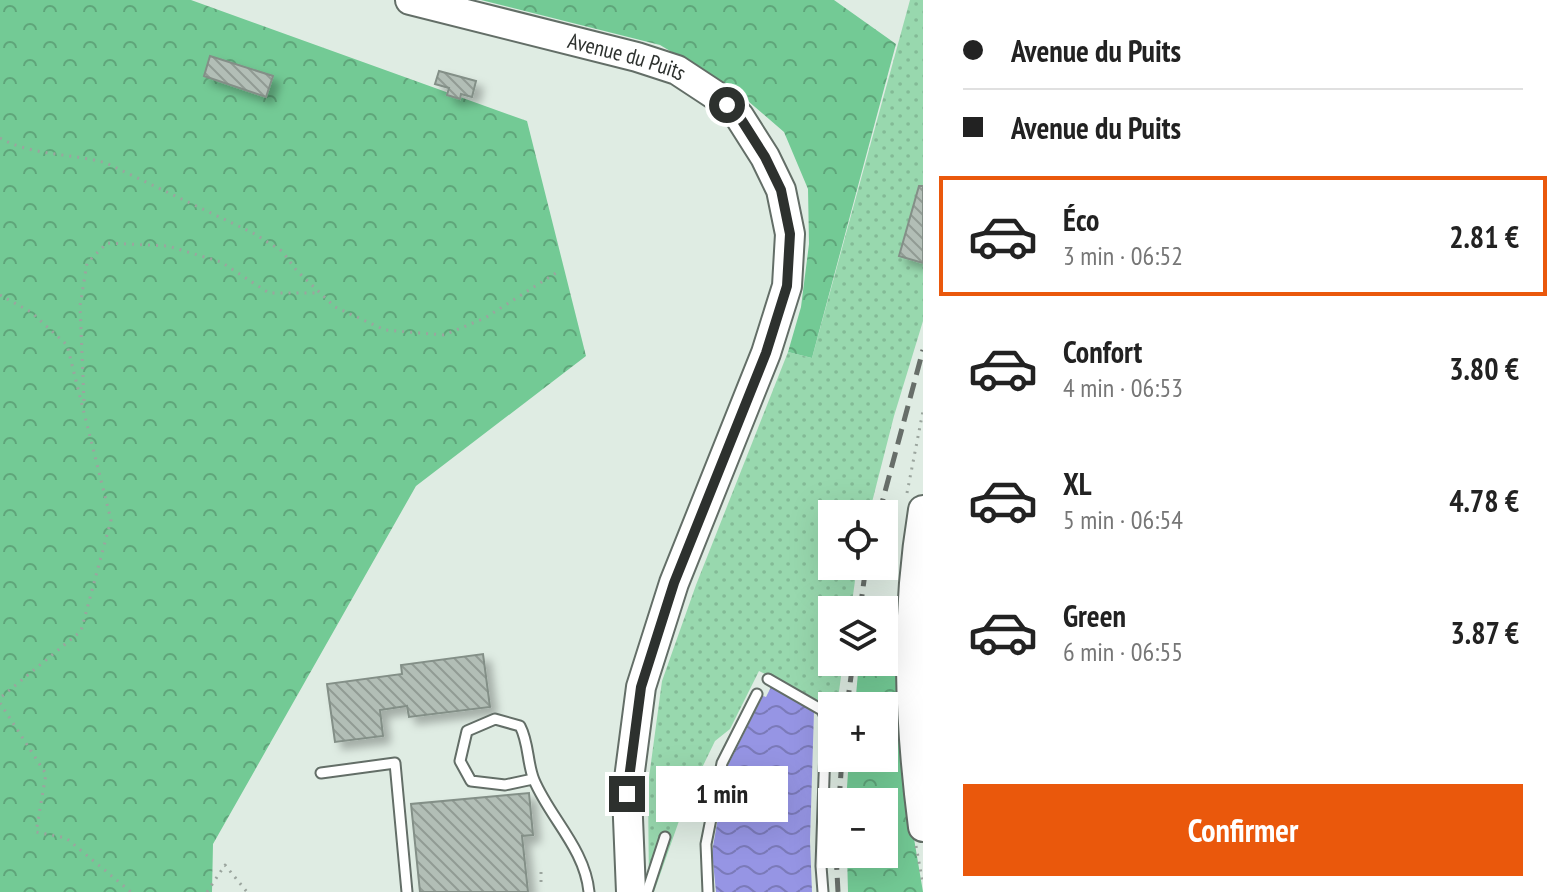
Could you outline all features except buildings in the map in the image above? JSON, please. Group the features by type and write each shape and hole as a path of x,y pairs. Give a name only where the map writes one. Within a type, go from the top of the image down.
{"main road":[{"name":"Avenue du Puits","path":"410,0 637,57 677,70 715,95 739,116 781,190 790,234 787,286 766,353 674,583 641,687 627,794 631,892"},
{"path":"923,510 910,622 915,763 923,827"}],"lane":[{"path":"768,679 822,710 826,719 821,866 823,892"},
{"path":"708,892 706,844 722,763 757,694"},
{"path":"533,779 505,785 471,781 460,761 467,731 495,719 520,726 527,739 533,779 564,828 588,881 589,892"},
{"path":"321,773 395,763 406,891"},
{"path":"647,892 665,837"}],"path":[{"path":"0,138 13,145 42,152 82,156 106,163 253,233 282,251 297,271 335,307 385,330 444,335 485,318 559,271"},
{"path":"84,408 80,306 87,263 107,243 168,246 221,262 269,293 320,293"},
{"path":"0,295 31,312 67,345 111,520 81,631 0,700 46,774 36,832 66,838 131,892"},
{"path":"207,892 225,865 247,892"},
{"path":"541,872 541,884"}],"green space":[{"path":"0,0 191,0 527,121 586,356 416,486 213,844 212,892 0,892"},
{"path":"481,0 834,0 896,44 812,358 788,352 801,307 809,244 808,189 784,132 734,89 660,45"},
{"path":"910,0 923,0 923,321 873,500 818,500 818,580 855,580 853,596 818,596 818,676 841,676 839,692 818,692 818,701 759,671 730,729 715,741 686,801 654,892 649,892 648,785 662,681 696,585 788,352 812,358"},
{"path":"898,651 902,651 902,767 923,892 848,892 847,868 898,868 898,788 847,788 848,772 898,772 898,692 856,692 858,676 898,676"}],"water":[{"path":"771,687 814,711 810,841 812,892 716,892 712,852 727,767 763,696 766,697"}],"railway":[{"path":"883,500 923,350"},
{"path":"862,596 864,580"},
{"path":"849,692 851,676"},
{"path":"840,788 841,772"},
{"path":"837,868 838,892"}],"route":[{"path":"627,794 641,687 674,583 766,353 787,286 790,234 781,190 739,116 727,105"}]}
